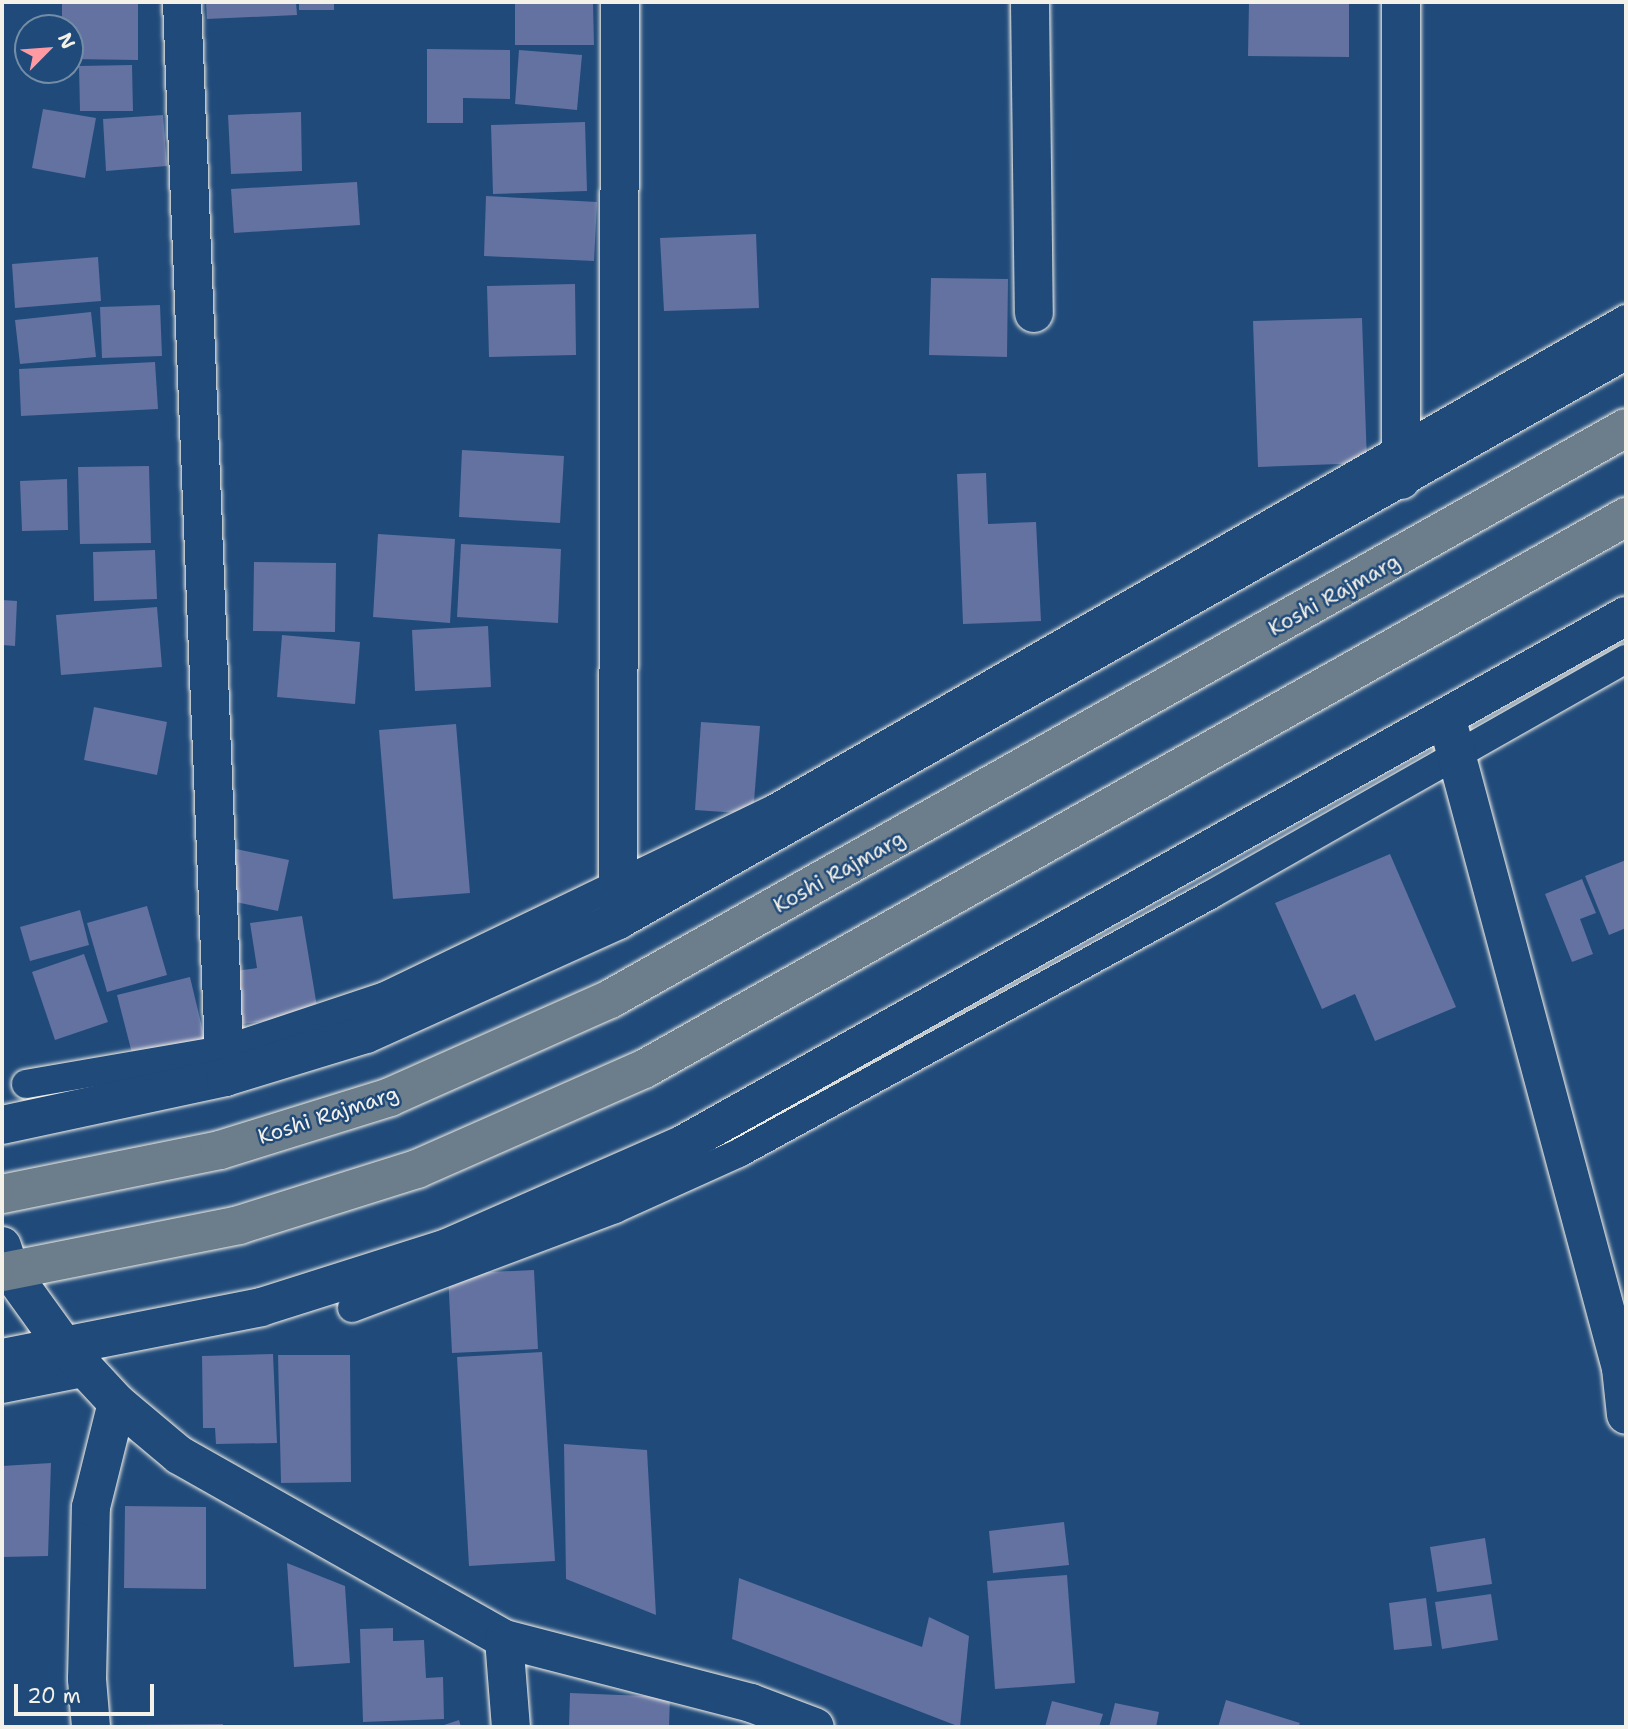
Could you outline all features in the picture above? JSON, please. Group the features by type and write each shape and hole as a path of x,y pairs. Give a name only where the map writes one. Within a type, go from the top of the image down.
{"main road":[{"name":"Koshi Rajmarg","path":"2,1194 220,1150 363,1105 610,999 1626,428"},
{"path":"5,1263 239,1225 417,1169 644,1069 1626,517"}],"street":[{"path":"182,2 224,1063"},
{"path":"618,920 620,2"},
{"path":"1030,2 1034,313"},
{"path":"1401,2 1401,466"},
{"path":"2,1125 224,1063 366,1034 618,920 1401,466 1626,350"},
{"path":"2,1358 76,1359 261,1307 447,1248 682,1144 1451,738 1626,616"},
{"path":"1451,738 1621,1368 1626,1415"},
{"path":"5,1263 76,1359 117,1403 179,1455 504,1639 751,1703 815,1727"},
{"path":"91,1727 88,1679 90,1507 117,1403"},
{"path":"504,1639 511,1727"}],"lane":[{"path":"26,1084 224,1063 385,996 618,881 772,810 1401,466 1626,319"},
{"path":"352,1308 615,1209 739,1153 1451,738 1626,659"},
{"path":"2,1389 76,1359"}],"building":[{"path":"62,2 138,2 138,60 84,59 84,14 62,14"},
{"path":"206,2 296,2 297,15 207,19"},
{"path":"299,2 334,2 334,10 299,10"},
{"path":"515,2 593,2 594,45 515,45"},
{"path":"1249,2 1349,2 1349,57 1248,56"},
{"path":"427,49 510,50 510,99 463,98 463,123 427,123"},
{"path":"519,50 582,55 577,110 515,104"},
{"path":"132,65 133,111 80,111 79,84 84,84 84,66"},
{"path":"43,109 96,118 85,178 32,168"},
{"path":"301,112 302,171 231,174 228,115"},
{"path":"163,115 167,166 106,171 103,119"},
{"path":"585,122 587,191 493,194 491,125"},
{"path":"357,182 360,225 234,233 231,189"},
{"path":"486,196 597,202 594,261 484,256"},
{"path":"756,234 759,308 664,311 660,238"},
{"path":"98,257 101,301 15,308 12,264"},
{"path":"931,278 1008,279 1007,357 929,355"},
{"path":"575,284 576,355 489,357 487,286"},
{"path":"160,305 162,356 102,358 100,307"},
{"path":"91,312 96,357 20,364 15,320"},
{"path":"1362,318 1367,463 1258,467 1253,321"},
{"path":"155,362 158,409 21,416 19,369"},
{"path":"462,450 564,456 560,523 459,517"},
{"path":"149,466 151,543 80,544 78,467"},
{"path":"986,473 988,524 1036,522 1041,621 963,624 957,474"},
{"path":"67,479 68,530 22,531 20,481"},
{"path":"378,534 455,539 450,623 373,617"},
{"path":"461,544 561,549 558,623 457,617"},
{"path":"155,550 157,599 94,601 93,552"},
{"path":"254,562 336,563 335,632 253,631"},
{"path":"2,600 17,601 15,646 2,645"},
{"path":"157,607 162,667 61,675 56,615"},
{"path":"488,626 491,687 415,691 412,630"},
{"path":"282,635 360,642 355,704 277,697"},
{"path":"94,707 167,722 157,775 84,760"},
{"path":"701,722 760,726 753,814 695,810"},
{"path":"456,724 470,893 393,899 379,730"},
{"path":"236,849 289,860 278,911 226,900"},
{"path":"1390,854 1456,1007 1375,1041 1355,994 1322,1009 1275,903"},
{"path":"1626,860 1626,928 1609,935 1585,876"},
{"path":"1582,879 1596,913 1580,919 1593,954 1572,962 1545,894"},
{"path":"147,906 167,975 107,992 87,923"},
{"path":"80,910 89,945 30,961 20,927"},
{"path":"302,916 318,1013 243,1024 235,971 257,968 250,923"},
{"path":"84,954 108,1022 55,1040 32,972"},
{"path":"190,977 206,1044 134,1061 117,995"},
{"path":"534,1270 538,1349 452,1353 448,1274"},
{"path":"542,1352 555,1561 469,1566 457,1357"},
{"path":"273,1354 277,1443 216,1444 215,1428 203,1428 202,1356"},
{"path":"278,1355 350,1355 351,1482 281,1483"},
{"path":"564,1444 647,1450 656,1615 566,1579"},
{"path":"51,1463 48,1556 2,1557 2,1466"},
{"path":"125,1506 206,1507 206,1589 124,1588"},
{"path":"1064,1522 1069,1565 993,1573 989,1531"},
{"path":"1485,1538 1492,1584 1437,1592 1430,1547"},
{"path":"287,1563 345,1586 350,1663 294,1667"},
{"path":"1067,1575 1075,1683 995,1689 987,1581"},
{"path":"739,1578 922,1647 929,1617 969,1636 960,1727 732,1639"},
{"path":"1491,1594 1498,1640 1442,1649 1435,1602"},
{"path":"1426,1598 1432,1646 1394,1650 1389,1603"},
{"path":"393,1628 393,1641 424,1640 426,1678 443,1677 444,1719 363,1722 360,1629"},
{"path":"570,1693 670,1697 669,1727 569,1727"},
{"path":"1226,1700 1300,1723 1298,1727 1218,1727"},
{"path":"1052,1701 1103,1714 1099,1727 1045,1727"},
{"path":"1115,1703 1159,1712 1156,1727 1109,1727"},
{"path":"459,1720 461,1727 438,1727"},
{"path":"223,1724 223,1727 113,1725"}]}
